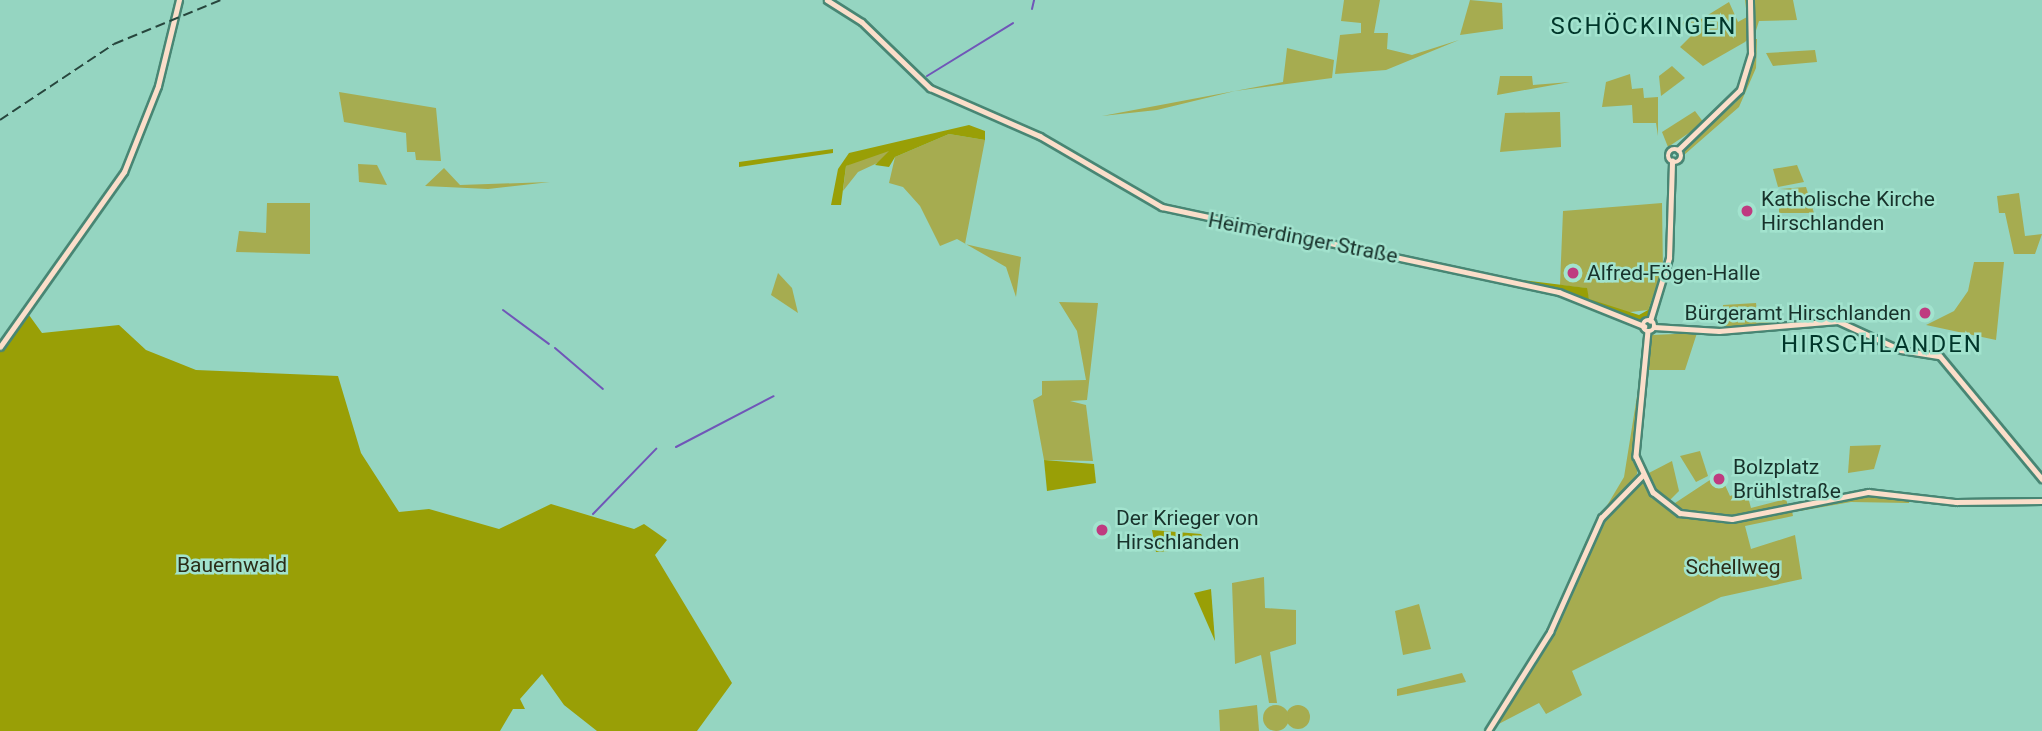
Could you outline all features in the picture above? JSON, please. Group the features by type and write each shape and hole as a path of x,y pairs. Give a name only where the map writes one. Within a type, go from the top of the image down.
{"main road":[{"path":"0,346 124,172 158,86 180,0"},
{"name":"Heimerdinger Straße","path":"827,0 862,22 924,84 1041,136 1112,183 1178,214 1350,243 1486,281 1559,292 1644,326"},
{"path":"1634,479 1637,463 1635,429 1648,331 1644,326 1650,321 1669,258 1672,162 1669,152 1678,150 1740,90 1751,54 1750,0"},
{"path":"1672,162 1680,159 1678,150"},
{"path":"1650,321 1654,327"},
{"path":"1648,331 1654,327 1719,331 1835,321 1889,344 1944,359 2042,479"},
{"path":"1637,463 1643,477 1664,504 1720,520 1855,492 1961,503 2042,501"},
{"path":"1488,731 1550,632 1601,518 1634,479 1643,477"},
{"path":"1627,486 1643,477"}],"green space":[{"path":"1344,0 1380,0 1374,33 1388,33 1387,49 1412,55 1459,40 1386,70 1335,74 1340,35 1361,33 1361,23 1341,21"},
{"path":"1470,0 1502,3 1503,29 1460,35"},
{"path":"1745,0 1748,0 1749,38 1745,42 1703,66 1680,47 1692,35 1681,24 1692,14 1698,21 1729,2 1738,22 1747,17"},
{"path":"1752,0 1793,0 1797,20 1759,21 1754,37"},
{"path":"1751,39 1757,39 1756,68 1739,107 1684,155 1685,145 1736,102"},
{"path":"1287,48 1334,60 1332,78 1235,91 1283,82"},
{"path":"1815,50 1817,62 1773,66 1766,53"},
{"path":"1672,66 1685,78 1661,96 1659,76"},
{"path":"1630,74 1632,89 1643,88 1644,98 1658,97 1658,136 1656,123 1633,123 1632,105 1602,107 1606,82"},
{"path":"1500,76 1532,76 1533,85 1570,82 1497,95"},
{"path":"1235,91 1157,110 1102,116"},
{"path":"339,92 436,108 441,161 416,160 415,152 407,152 406,133 344,122"},
{"path":"1695,111 1704,123 1668,147 1662,132"},
{"path":"1560,112 1561,147 1500,152 1505,113"},
{"path":"969,125 985,131 985,140 949,134 895,157 889,167 875,165 889,151 846,166 841,205 831,205 838,169 849,153"},
{"path":"949,134 985,140 965,244 957,239 940,246 920,206 903,187 889,183 895,157"},
{"path":"833,149 833,153 739,167 739,162"},
{"path":"877,151 889,151 888,158 858,172 843,191 846,166"},
{"path":"358,164 377,165 387,185 359,182"},
{"path":"1797,165 1804,182 1778,187 1773,169"},
{"path":"444,168 460,185 550,182 488,189 425,186"},
{"path":"1806,187 1814,213 1779,213 1779,198 1799,198 1798,190 1780,189"},
{"path":"2019,193 2025,236 2042,234 2035,254 2014,254 2005,213 1999,213 1997,196"},
{"path":"267,203 310,203 310,254 236,252 239,231 266,233"},
{"path":"1662,203 1663,271 1648,310 1622,313 1589,299 1586,288 1560,285 1563,211"},
{"path":"966,244 1021,257 1016,297 1006,267"},
{"path":"1974,262 2004,262 1996,340 1926,325 1954,311 1968,291"},
{"path":"778,273 792,288 798,313 771,295"},
{"path":"1497,277 1587,288 1589,299 1639,315 1648,310 1661,279 1649,315 1639,323 1567,292"},
{"path":"1059,302 1098,303 1087,400 1070,401 1086,405 1093,461 1044,460 1033,400 1042,395 1042,381 1086,380 1077,331"},
{"path":"1756,303 1758,319 1782,324 1722,327 1723,305"},
{"name":"Bauernwald","path":"29,315 42,333 119,325 146,350 196,370 338,376 361,453 399,512 429,509 499,529 551,504 634,529 644,524 667,540 655,555 732,683 697,731 597,731 564,705 542,674 520,699 525,709 513,709 500,731 0,731 0,351"},
{"path":"1659,329 1653,335 1697,333 1685,370 1643,370 1652,335 1644,364 1648,338"},
{"name":"Schellweg","path":"1642,365 1637,474 1628,485 1644,479 1655,500 1685,519 1732,519 1791,506 1793,516 1745,526 1751,549 1795,535 1802,579 1721,597 1572,671 1582,695 1546,714 1539,703 1491,728 1541,649 1586,541 1624,477"},
{"path":"1881,445 1874,469 1848,473 1850,446"},
{"path":"1700,451 1708,476 1696,482 1680,456"},
{"path":"1044,460 1094,464 1096,483 1047,491"},
{"path":"1672,461 1679,491 1667,503 1645,475"},
{"path":"1722,472 1727,480 1715,487 1725,485 1730,496 1746,490 1751,508 1786,499 1788,506 1737,517 1687,514 1672,505"},
{"path":"1855,495 1910,497 1909,503 1851,502 1794,512"},
{"path":"1152,530 1201,534 1210,548 1156,552"},
{"path":"1264,577 1265,608 1296,610 1296,644 1270,652 1277,703 1269,703 1261,655 1235,664 1232,583"},
{"path":"1211,589 1215,641 1194,593"},
{"path":"1419,604 1431,649 1403,655 1395,611"},
{"path":"1462,673 1466,682 1397,696 1397,689"},
{"path":"1257,705 1259,731 1220,731 1219,710"},
{"path":"1276,705 1285,709 1289,718 1285,727 1276,731 1267,727 1263,718 1267,709"},
{"path":"1293,705 1303,705 1310,712 1310,722 1303,729 1293,729 1286,722 1286,712"}],"waterway":[{"path":"1032,9 1034,0"},
{"path":"927,76 1013,23"},
{"path":"503,310 549,344"},
{"path":"555,348 603,389"},
{"path":"676,447 774,396"},
{"path":"593,514 656,449"}],"railway":[{"path":"0,120 114,44 221,0"}],"place":[{"name":"Katholische Kirche Hirschlanden","path":"1747,211"},
{"name":"Alfred-Fögen-Halle","path":"1573,273"},
{"name":"Bürgeramt Hirschlanden","path":"1925,313"},
{"name":"Bolzplatz Brühlstraße","path":"1719,479"},
{"name":"Der Krieger von Hirschlanden","path":"1102,530"}],"district":[{"name":"SCHÖCKINGEN","path":"1644,27"},
{"name":"HIRSCHLANDEN","path":"1882,345"}]}
